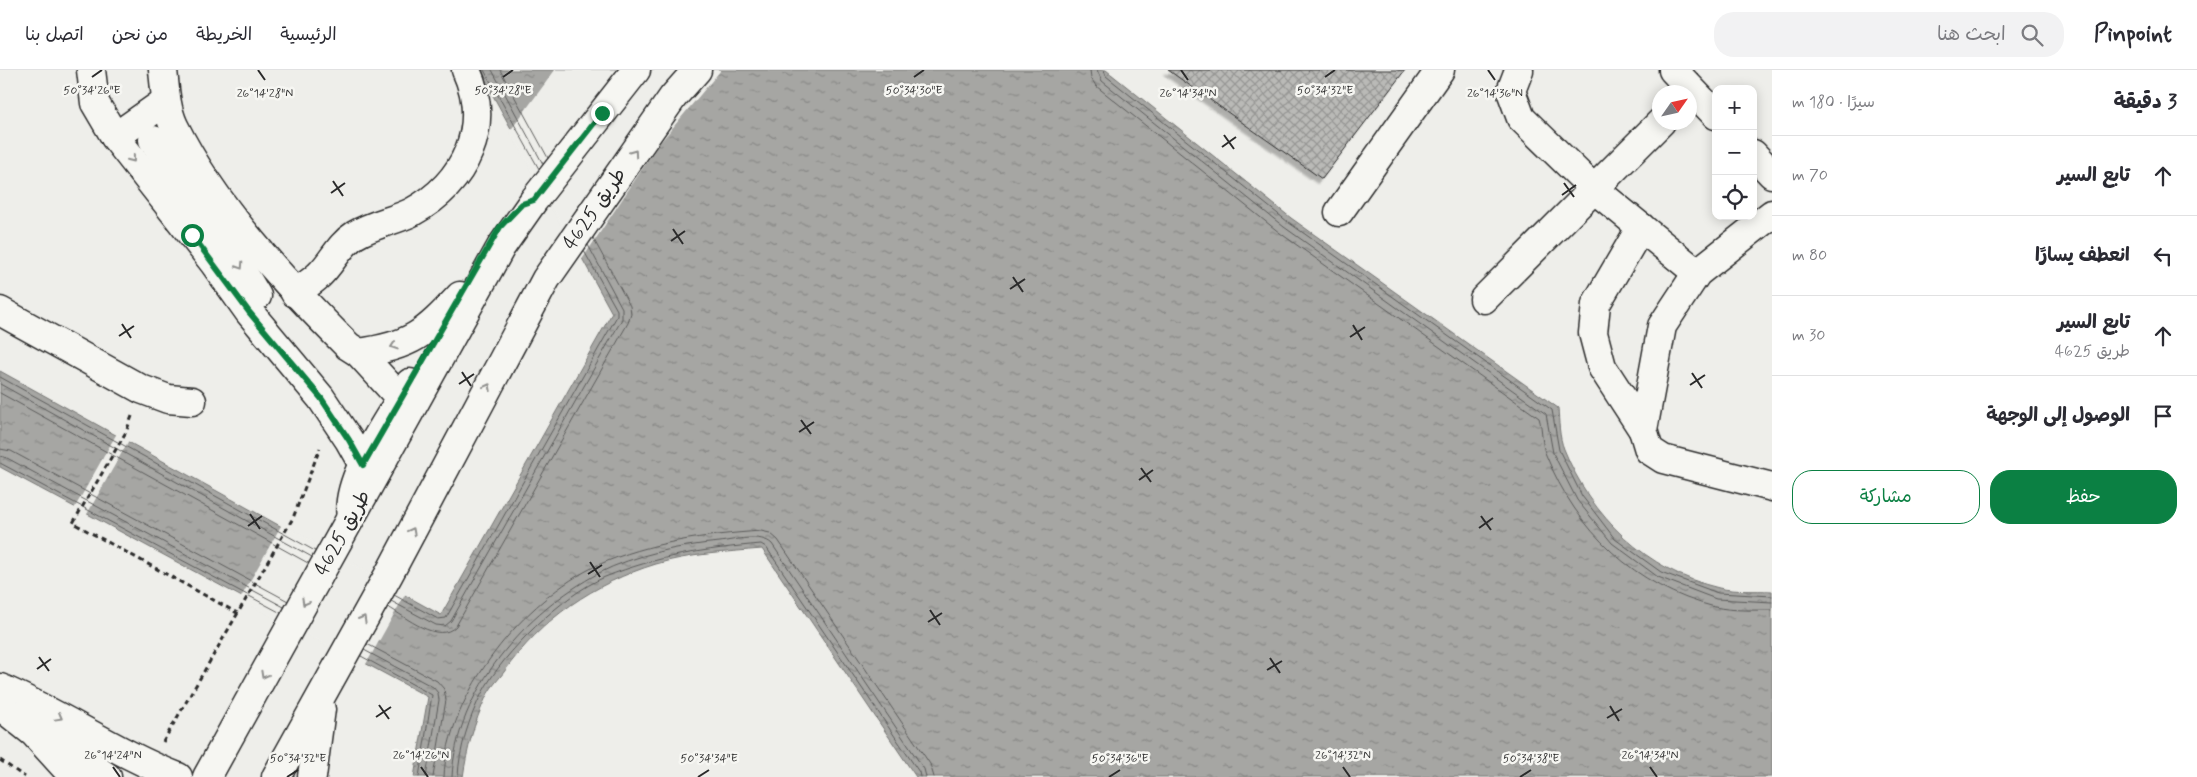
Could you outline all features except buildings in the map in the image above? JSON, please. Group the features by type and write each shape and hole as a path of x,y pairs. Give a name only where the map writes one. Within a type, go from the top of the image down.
{"main road":[{"path":"91,70 95,103 115,137 214,263 249,312 334,415 363,465"},
{"path":"163,70 166,101 174,125 216,195 295,294 401,399"},
{"path":"295,294 320,274 341,248 354,236 369,228 411,212 430,200 458,170 475,138 477,118 475,98 466,70"},
{"name":"طريق 4625","path":"207,777 501,247 534,200 636,70"},
{"name":"طريق 4625","path":"276,777 325,691 338,662 389,574 546,279 673,98 696,70"},
{"path":"1339,212 1440,70"},
{"path":"1519,70 1511,91 1521,118 1594,189 1697,273"},
{"path":"1673,70 1685,85"},
{"path":"1697,98 1712,111"},
{"path":"115,137 166,101"},
{"path":"1484,299 1653,130"},
{"path":"283,353 248,279 158,135 246,245 320,329 353,350 381,350 419,335 433,325 460,296"},
{"path":"1757,158 1772,174"},
{"path":"351,517 349,504 351,492 363,465 460,296 500,227 522,204 534,200"},
{"path":"1643,430 1662,326 1697,273 1772,214"},
{"path":"1641,227 1596,304 1593,333 1602,367 1643,430 1649,450 1664,459 1772,487"},
{"path":"0,311 141,389 168,399 192,401"},
{"path":"0,670 16,682 28,700"},
{"path":"0,688 28,700 148,766 178,777"},
{"path":"312,777 325,691"},
{"path":"0,704 34,733 74,777"},
{"path":"0,704 107,777"}],"path":[{"path":"148,766 239,614 293,518 334,415"},
{"path":"126,432 79,516 73,523 239,614"},
{"path":"0,760 25,777"}],"water":[{"path":"479,70 1106,70 1291,218 1558,408 1562,444 1575,474 1589,497 1606,518 1625,538 1645,554 1668,569 1693,580 1719,588 1772,591 1772,777 916,777 762,549 722,552 656,564 611,581 571,605 535,635 490,690 475,726 463,777 414,777 428,697 0,467 0,371 441,615 612,313"}],"pier":[{"path":"555,70 721,70 659,144 581,261 510,131"},
{"path":"117,433 129,440 86,516 74,509"},
{"path":"282,524 406,593 365,666 240,599"}],"route":[{"path":"192,235 249,312 334,415 363,465 500,227 522,204 534,200 602,113"}]}
